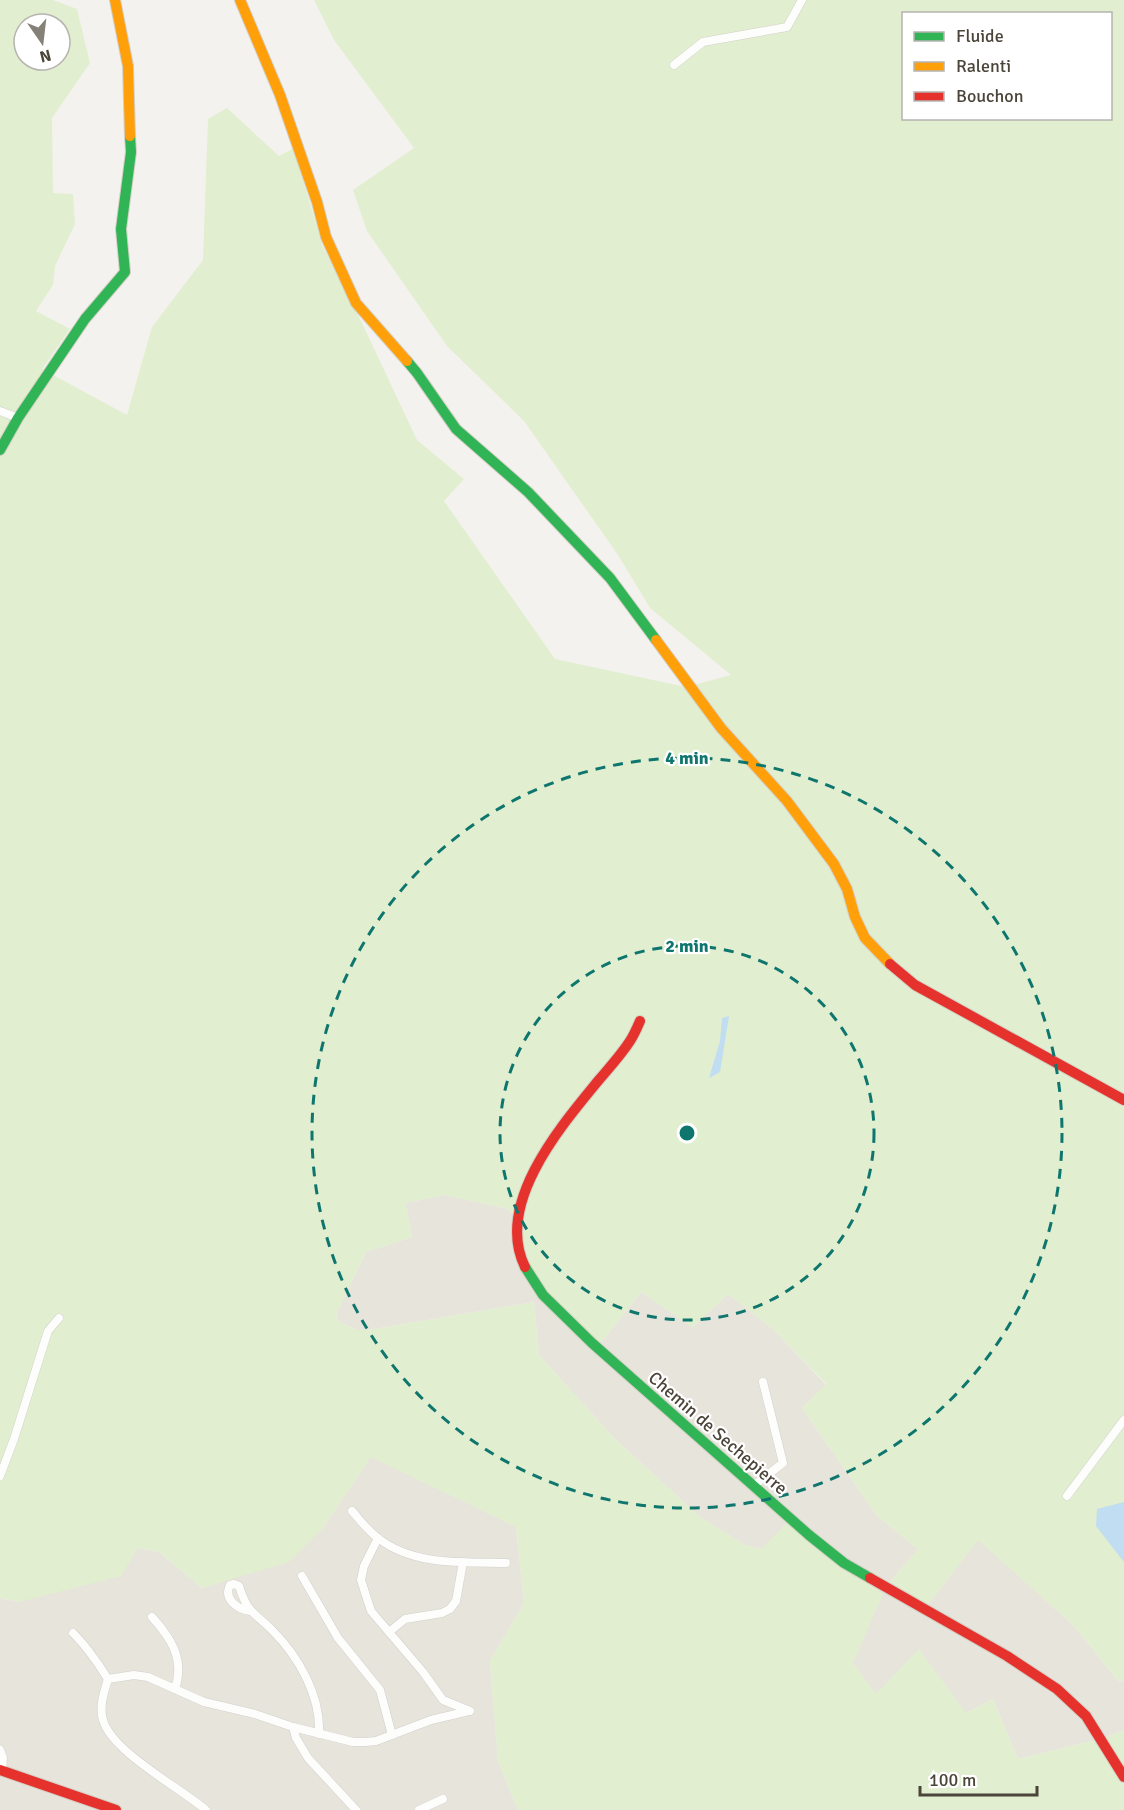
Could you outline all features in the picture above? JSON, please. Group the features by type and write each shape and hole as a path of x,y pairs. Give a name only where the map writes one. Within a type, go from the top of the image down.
{"street":[{"path":"0,450 18,418 86,319 125,272 121,230 131,152 128,66 115,0"},
{"path":"240,0 299,147 326,237 356,303 417,373 456,429 528,492 610,578 721,728 788,801 834,864 847,889 855,917 865,938 887,962 915,985 1124,1100"},
{"path":"674,65 703,42 787,27 802,0"},
{"path":"0,411 18,418"},
{"name":"Chemin de Sechepierre","path":"640,1021 629,1043 543,1153 525,1193 517,1235 521,1258 529,1274 543,1295 584,1335 753,1486 844,1563 1007,1656 1057,1689 1086,1716 1124,1777"},
{"path":"0,1476 48,1331 59,1318"},
{"path":"753,1486 783,1463 764,1382"},
{"path":"1067,1496 1124,1420"},
{"path":"352,1511 378,1538 393,1548 426,1559 506,1563"},
{"path":"108,1679 134,1675 148,1677 214,1705 255,1713 293,1727 353,1742 376,1741 431,1720 470,1711 443,1700 423,1672 371,1611 361,1580 364,1566 378,1538"},
{"path":"389,1632 405,1619 442,1613 450,1609 456,1602 463,1562"},
{"path":"302,1576 338,1638 380,1690 392,1735"},
{"path":"250,1611 272,1630 293,1655 306,1678 318,1710 319,1734"},
{"path":"152,1617 174,1645 178,1664 175,1689"},
{"path":"73,1634 83,1643 108,1679 103,1698 103,1719 116,1742 135,1759 191,1797 203,1809"},
{"path":"293,1727 296,1738 308,1758 356,1810"},
{"path":"0,1750 3,1758 1,1770 116,1810"},
{"path":"419,1810 443,1799"}],"shaded area":[{"path":"445,1195 508,1209 522,1223 601,1343 641,1292 693,1327 728,1294 774,1330 826,1385 802,1408 877,1516 918,1549 890,1582 927,1606 978,1539 1073,1625 1119,1682 1124,1680 1124,1730 1104,1738 1018,1759 993,1699 966,1713 876,1694 761,1549 745,1545 700,1517 613,1437 539,1355 534,1302 368,1330 358,1330 339,1322 336,1314 366,1252 412,1237 405,1203"},
{"path":"371,1456 516,1527 524,1603 490,1661 498,1761 518,1810 0,1810 0,1598 19,1602 138,1548 159,1552 202,1588 323,1528"}],"green space":[{"path":"0,0 53,0 77,9 90,63 52,118 53,193 73,194 75,224 55,266 53,285 36,311 70,329 42,369 127,415 152,327 203,260 208,119 227,108 279,156 294,148 322,245 417,440 464,479 444,501 555,659 686,687 731,675 650,608 618,555 524,421 447,346 367,231 353,190 414,148 334,40 314,0 1124,0 1124,1680 1119,1682 1073,1625 978,1540 927,1606 890,1582 918,1549 877,1516 802,1408 826,1384 774,1330 728,1294 693,1327 641,1292 601,1343 563,1309 538,1280 528,1264 522,1223 508,1209 445,1195 405,1203 412,1237 366,1252 336,1314 339,1322 358,1330 368,1330 534,1302 539,1355 613,1437 700,1517 745,1545 761,1549 788,1522 883,1594 853,1663 876,1694 919,1649 966,1713 993,1699 1018,1759 1104,1738 1124,1730 1124,1810 518,1810 498,1761 490,1661 524,1603 516,1527 371,1457 323,1528 289,1562 202,1588 159,1552 138,1548 121,1576 19,1602 0,1598"}],"water":[{"path":"729,1016 720,1072 709,1078 720,1041 722,1018"},
{"path":"1124,1502 1124,1562 1096,1526 1097,1509"}],"traffic: fast":[{"path":"0,450 18,418 85,319 125,272 121,229 131,152 130,136"},
{"path":"407,361 456,429 528,492 610,578 656,640"},
{"path":"525,1267 543,1295 592,1343 809,1535 844,1563 870,1578"}],"traffic: slow":[{"path":"115,0 128,66 130,136"},
{"path":"240,0 280,95 317,202 326,237 356,303 407,361"},
{"path":"656,640 721,728 787,801 834,864 847,889 855,917 865,938 890,964"}],"traffic: jam":[{"path":"890,964 915,985 1124,1100"},
{"path":"525,1267 518,1243 518,1218 525,1192 536,1167 567,1120 626,1046 640,1021"},
{"path":"870,1578 1007,1656 1057,1689 1086,1716 1124,1777"},
{"path":"0,1770 116,1810"}]}
